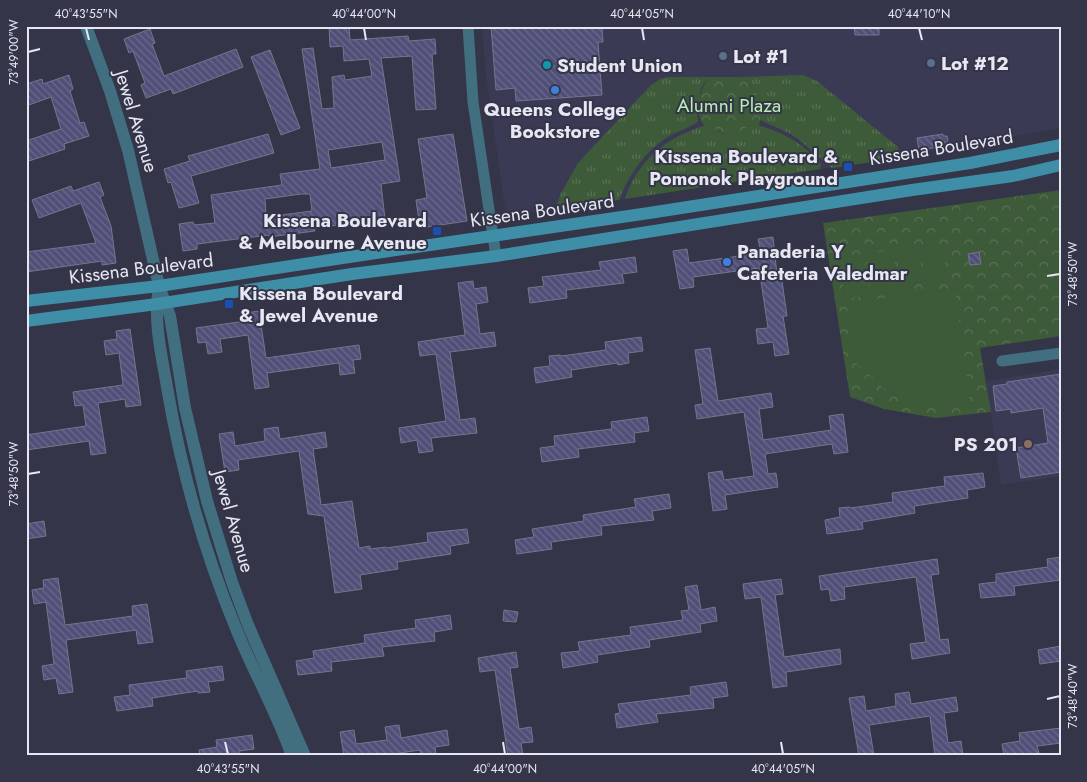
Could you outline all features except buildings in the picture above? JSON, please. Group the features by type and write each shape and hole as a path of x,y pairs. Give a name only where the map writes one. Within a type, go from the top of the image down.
{"main road":[{"name":"Kissena Boulevard","path":"26,301 159,286 493,236 916,172 1061,145"},
{"name":"Kissena Boulevard","path":"26,321 352,274 496,256 912,190 1013,176 1061,165"}],"street":[{"name":"Jewel Avenue","path":"86,26 110,91 128,150 159,286 161,303 158,328 169,398 195,509 236,630 292,756"},
{"path":"468,26 473,102 496,256"},
{"name":"Jewel Avenue","path":"161,303 172,326 185,408 207,501 232,582 248,625 305,756"},
{"path":"1002,361 1061,353"}],"shaded area":[{"path":"482,26 1061,26 1061,128 913,155 625,199 506,215 486,76"},
{"name":"PS 201","path":"1061,369 1061,476 1001,485 986,381"}],"green space":[{"path":"803,75 817,81 898,147 899,158 832,168 789,133 760,120 762,107 758,96 742,77"},
{"path":"709,77 701,88 697,110 698,122 673,134 655,146 640,162 628,180 619,200 555,209 561,193 578,163 651,85 662,78"},
{"name":"Alumni Plaza","path":"709,77 742,77 759,98 762,110 759,125 748,126 731,134 704,126 698,107 702,89"},
{"path":"755,124 775,131 799,144 821,164 820,169 625,199 629,188 642,167 668,142 703,126 711,127 720,133 726,134 734,133"},
{"path":"1061,190 1061,336 980,348 991,412 936,418 884,409 850,397 823,223"},
{"path":"943,243 947,277 926,280 920,247"},
{"path":"918,247 924,281 901,284 896,250"},
{"path":"893,250 899,291 871,294 866,254"},
{"path":"864,254 870,295 845,299 839,258"},
{"path":"948,289 956,296 970,404 928,407 885,389 853,360 847,304"}],"place":[{"name":"Lot #1","path":"723,56"},
{"name":"Lot #12","path":"931,63"},
{"name":"Student Union","path":"547,65"},
{"name":"Queens College Bookstore","path":"555,90"},
{"name":"Kissena Boulevard & Pomonok Playground","path":"848,167"},
{"name":"Kissena Boulevard & Melbourne Avenue","path":"437,231"},
{"name":"Panaderia Y Cafeteria Valedmar","path":"727,262"},
{"name":"Kissena Boulevard & Jewel Avenue","path":"229,304"},
{"name":"PS 201","path":"1028,444"}]}
